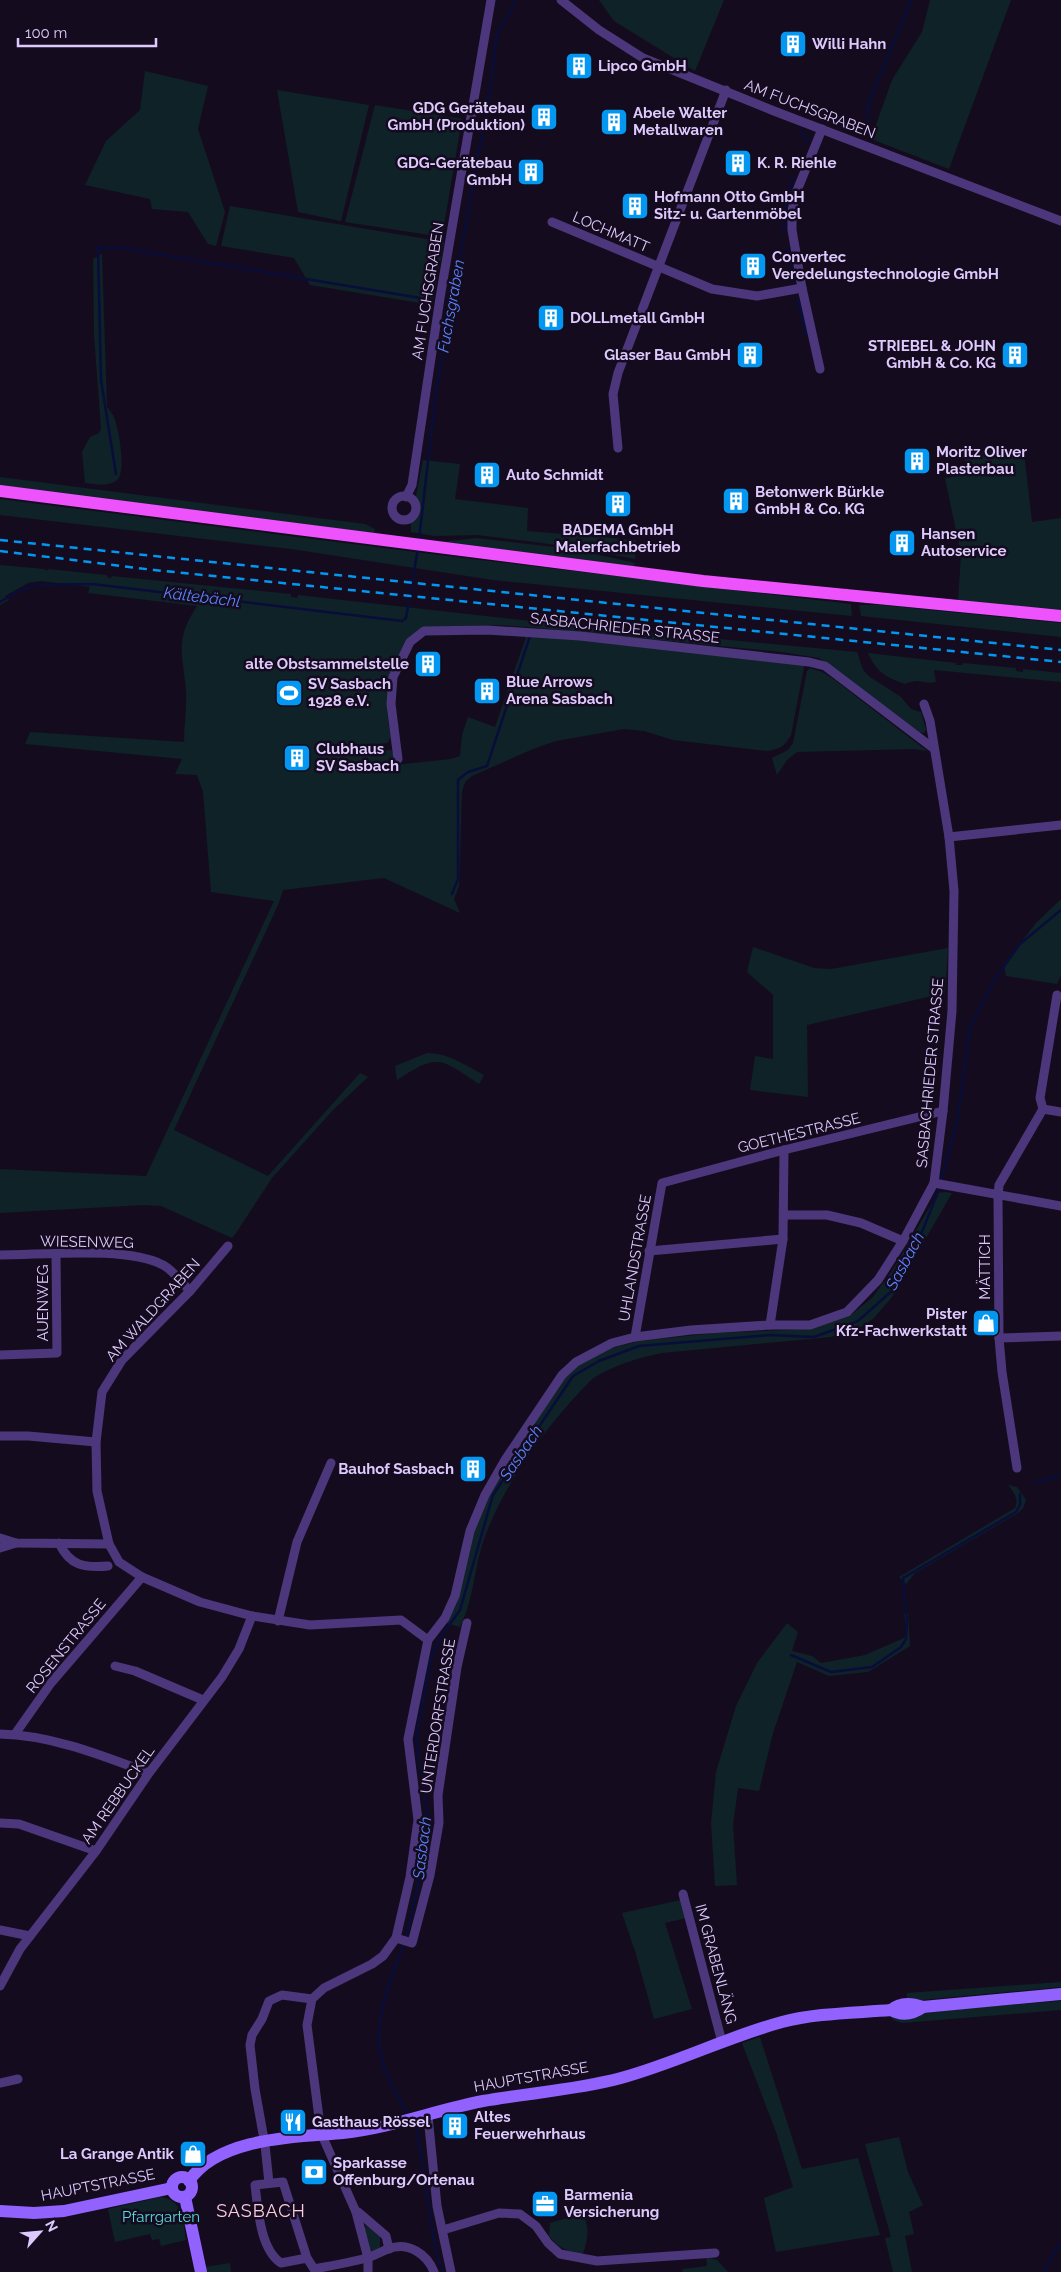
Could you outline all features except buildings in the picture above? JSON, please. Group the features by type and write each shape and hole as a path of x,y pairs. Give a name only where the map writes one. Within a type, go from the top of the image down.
{"main road":[{"path":"0,491 703,581 1061,616"}],"street":[{"name":"AM FUCHSGRABEN","path":"406,497 412,485 440,298 491,0"},
{"name":"AM FUCHSGRABEN","path":"561,0 599,30 643,58 822,129 1061,220"},
{"name":"LOCHMATT","path":"618,448 613,394 618,373 726,90"},
{"path":"820,369 802,288 792,230 792,211 796,193 822,129"},
{"name":"LOCHMATT","path":"552,222 659,267"},
{"path":"659,267 712,289 737,294 757,296 802,288"},
{"name":"SASBACHRIEDER STRASSE","path":"398,759 391,704 393,677 410,642 424,632 437,630 487,630 580,636 809,662 826,666 933,748"},
{"name":"SASBACHRIEDER STRASSE","path":"312,1999 324,1988 372,1964 383,1956 398,1939 410,1877 418,1820 408,1739 428,1640 445,1618 455,1596 470,1531 485,1495 505,1460 562,1375 576,1362 593,1352 612,1343 635,1337 691,1330 770,1325 810,1325 848,1312 878,1280 904,1241 936,1184 952,1011 954,901 948,837 930,721 924,704"},
{"path":"948,837 1061,825"},
{"path":"1057,995 1040,1098 1043,1109 1061,1112"},
{"name":"MÄTTICH","path":"1016,1468 999,1338 998,1196 1000,1186 1043,1109"},
{"name":"GOETHESTRASSE","path":"662,1183 784,1150 943,1111"},
{"path":"770,1325 785,1215 784,1150"},
{"name":"UHLANDSTRASSE","path":"635,1337 662,1183"},
{"path":"936,1184 1061,1206"},
{"path":"785,1215 826,1215 861,1223 904,1241"},
{"path":"649,1251 783,1239"},
{"name":"AM WALDGRABEN","path":"109,1544 97,1491 96,1442 102,1392 122,1360 190,1291 228,1246"},
{"name":"AUENWEG","path":"0,1355 57,1353 56,1254"},
{"name":"WIESENWEG","path":"0,1255 141,1256 165,1266 190,1291"},
{"path":"999,1338 1061,1336"},
{"path":"0,1436 96,1442"},
{"path":"278,1622 298,1542 331,1463"},
{"path":"0,1538 16,1542 109,1544 119,1562 142,1577 200,1602 278,1622 310,1624 401,1620 428,1640"},
{"path":"0,1548 16,1542"},
{"path":"59,1543 66,1556 76,1564 108,1566"},
{"name":"ROSENSTRASSE","path":"15,1734 51,1682 142,1577"},
{"name":"AM REBBUCKEL","path":"0,1986 20,1949 96,1851 149,1773 222,1677 239,1649 252,1616"},
{"name":"UNTERDORFSTRASSE","path":"398,1939 412,1943 430,1875 439,1823 438,1795 458,1667 467,1623"},
{"path":"115,1666 135,1671 203,1700"},
{"path":"0,1734 15,1734 85,1749 149,1773"},
{"path":"0,1823 19,1824 96,1851"},
{"name":"IM GRABENLÄNG","path":"683,1894 722,2042"},
{"path":"0,1930 30,1936"},
{"name":"HAUPTSTRASSE","path":"0,2211 34,2213 64,2211 172,2188 178,2179 184,2178 189,2181 212,2160 235,2149 265,2140 362,2130 424,2117 481,2101 622,2078 784,2022 888,2010 896,2006 913,2003 923,2007 1061,1994"},
{"path":"269,2183 265,2140 259,2112 250,2045 252,2035 262,2019 269,2001 276,1996 312,1999 308,2025 321,2134 356,2212 368,2258 368,2272"},
{"path":"0,2083 18,2079"},
{"path":"424,2117 436,2206 443,2230 451,2272"},
{"path":"189,2181 191,2190 185,2197 201,2272"},
{"path":"307,2258 281,2263 276,2260 262,2232 255,2185 284,2182 307,2258 314,2269 368,2258 397,2246 418,2251 430,2262 434,2272"},
{"name":"HAUPTSTRASSE","path":"172,2188 176,2195 185,2197"},
{"path":"356,2212 386,2236 389,2249"},
{"path":"443,2230 499,2213 520,2214 536,2226 548,2243 560,2254 597,2261 715,2254"}],"green space":[{"path":"599,0 724,0 695,71 614,21"},
{"path":"930,0 1011,0 949,169 871,139 892,80 922,32"},
{"path":"145,71 208,86 198,129 225,212 216,246 208,244 188,212 152,209 150,199 85,185 106,141 140,110"},
{"path":"277,90 369,105 341,221 298,212"},
{"path":"375,105 462,119 442,237 345,222"},
{"path":"230,206 444,242 432,305 310,285 294,258 221,246"},
{"path":"102,254 107,407 114,418 122,462 119,477 116,481 105,485 85,483 82,452 90,437 99,433 101,429 94,335 93,259"},
{"path":"966,449 1024,452 1032,522 1061,518 1061,612 958,602 961,555 945,478 964,475"},
{"path":"423,460 460,464 455,499 528,508 527,531 636,540 635,559 574,547 478,535 435,536 411,532 411,522"},
{"path":"0,477 365,524 375,529 374,533 0,487"},
{"path":"0,499 439,555 851,604 852,616 493,580 291,549 0,515"},
{"path":"476,538 572,549 635,563 634,566 441,542"},
{"path":"0,565 44,569 47,571 49,569 106,575 110,579 112,576 291,594 291,597 297,598 298,595 549,623 857,652 863,670 870,677 901,697 911,709 921,712 926,730 924,733 919,732 819,658 781,652 528,627 497,625 423,627 411,636 403,648 394,668 389,687 387,706 391,737 387,743 380,744 381,751 391,750 393,753 394,765 451,759 460,756 462,735 468,717 495,727 527,634 805,662 791,735 787,742 775,749 767,751 673,740 644,731 624,729 556,741 472,776 465,782 462,791 459,886 454,899 460,913 384,878 283,890 278,905 174,1130 268,1176 360,1073 368,1077 333,1110 272,1178 232,1238 161,1206 144,1205 0,1213 0,1169 146,1176 274,901 211,892 203,792 197,775 175,774 182,759 25,744 30,732 184,742 186,691 182,647 185,628 197,606 88,593 90,587 41,581 28,583 5,596 9,600 0,605"},
{"path":"859,605 881,605 1061,623 1061,637 861,616"},
{"path":"868,653 956,663 956,665 962,665 963,663 1016,668 1016,671 1023,672 1023,669 1061,673 1061,682 934,670 936,682 914,681 905,684 878,670"},
{"path":"810,668 832,678 927,751 913,749 797,752 787,760 777,775 772,758 788,750 793,743 807,671"},
{"path":"1061,899 1061,975 1057,984 1006,976 1004,964 1036,923"},
{"path":"753,947 814,968 831,969 948,948 945,993 807,1025 808,1097 750,1090 755,1056 773,1059 773,995 747,972"},
{"path":"427,1053 449,1057 484,1075 479,1084 447,1064 439,1062 422,1066 397,1080 395,1066"},
{"path":"938,1193 952,1193 892,1297 873,1319 859,1328 831,1337 662,1353 626,1363 592,1379 544,1434 516,1474 493,1517 484,1539 468,1606 460,1627 446,1623 457,1604 474,1530 488,1498 504,1467 559,1383 574,1367 612,1348 640,1341 715,1333 789,1330 820,1326 852,1314 872,1298 892,1271"},
{"path":"1008,1485 1017,1487 1026,1500 1023,1508 1018,1513 915,1573 906,1584 899,1577 1015,1508 1016,1499"},
{"path":"908,1613 910,1646 868,1672 829,1676 797,1662 773,1733 759,1791 738,1788 733,1825 737,1885 715,1886 711,1823 716,1772 736,1706 757,1663 787,1623 798,1632 792,1651 812,1656 821,1663 865,1655 904,1638 907,1632 904,1614"},
{"path":"681,1900 686,1918 665,1923 692,2009 654,2019 636,1954 622,1913"},
{"path":"1061,1982 1061,1987 910,2001 907,1999 907,1993"},
{"path":"1061,2001 1061,2010 902,2023 893,2020 892,2017 970,2008"},
{"path":"760,2037 802,2169 858,2158 880,2235 776,2252 764,2198 793,2187 776,2132 742,2043"},
{"path":"899,2137 908,2172 923,2205 909,2212 914,2234 905,2236 912,2272 893,2272 885,2238 891,2237 865,2144"},
{"name":"Pfarrgarten","path":"160,2197 168,2199 178,2206 183,2219 186,2240 161,2246 159,2239 152,2240 150,2234 115,2242 108,2209"},
{"path":"570,2217 584,2218 586,2222 587,2236 582,2255 564,2248 549,2236 550,2223"},
{"path":"367,2226 380,2237 380,2248 371,2251 364,2227"},
{"path":"706,2257 717,2260 728,2272 682,2272 683,2269 707,2266"},
{"path":"230,2263 231,2272 206,2272 205,2267"}],"waterway":[{"name":"Fuchsgraben","path":"419,540 436,391 491,85 497,33 510,13 515,0"},
{"path":"806,113 864,134 867,128 868,104 911,0"},
{"path":"800,130 807,139 807,143"},
{"path":"784,231 786,204 792,178"},
{"path":"116,474 101,380 98,247 121,248 432,300"},
{"path":"787,248 794,281"},
{"path":"798,299 806,335"},
{"name":"Fuchsgraben","path":"445,302 452,303"},
{"name":"Kältebächl","path":"0,602 21,590 39,585 92,584 402,621 406,618 418,548"},
{"path":"533,624 534,617"},
{"path":"452,894 458,879 458,780 468,772 487,766 530,636"},
{"name":"Sasbach","path":"941,1181 958,1117 970,1027 995,979 1020,944 1061,910"},
{"name":"Sasbach","path":"406,1938 423,1862 428,1817 416,1739 431,1658 440,1638 460,1610 493,1495 573,1376 599,1361 639,1346 770,1335 814,1337 858,1321 894,1289 916,1247 940,1187"},
{"path":"1035,1483 1061,1475"},
{"path":"791,1655 831,1672 872,1667 901,1647 906,1639 907,1622 903,1578 1016,1512 1020,1505 1020,1494"},
{"name":"Sasbach","path":"404,1943 387,1990 380,2022 379,2038 380,2054 385,2070 408,2115"},
{"name":"Sasbach","path":"412,2122 417,2131 436,2252 443,2272"},
{"path":"1045,2272 1045,2268 1061,2242"}],"railway":[{"path":"0,540 1061,650"},
{"path":"0,551 154,570 1061,662"}],"place":[{"name":"Willi Hahn","path":"793,44"},
{"name":"Lipco GmbH","path":"579,66"},
{"name":"GDG Gerätebau GmbH (Produktion)","path":"544,117"},
{"name":"Abele Walter Metallwaren","path":"614,122"},
{"name":"K. R. Riehle","path":"738,163"},
{"name":"GDG-Gerätebau GmbH","path":"531,172"},
{"name":"Hofmann Otto GmbH Sitz- u. Gartenmöbel","path":"635,206"},
{"name":"Convertec Veredelungstechnologie GmbH","path":"753,266"},
{"name":"DOLLmetall GmbH","path":"551,318"},
{"name":"Glaser Bau GmbH","path":"750,355"},
{"name":"STRIEBEL & JOHN GmbH & Co. KG","path":"1015,355"},
{"name":"Moritz Oliver Plasterbau","path":"917,461"},
{"name":"Auto Schmidt","path":"487,475"},
{"name":"Betonwerk Bürkle GmbH & Co. KG","path":"736,501"},
{"name":"BADEMA GmbH Malerfachbetrieb","path":"618,504"},
{"name":"Hansen Autoservice","path":"902,543"},
{"name":"alte Obstsammelstelle","path":"428,664"},
{"name":"Blue Arrows Arena Sasbach","path":"487,691"},
{"name":"SV Sasbach 1928 e.V.","path":"289,693"},
{"name":"Clubhaus SV Sasbach","path":"297,758"},
{"name":"Pister Kfz-Fachwerkstatt","path":"986,1323"},
{"name":"Bauhof Sasbach","path":"473,1469"},
{"name":"Gasthaus Rössel","path":"293,2122"},
{"name":"Altes Feuerwehrhaus","path":"455,2126"},
{"name":"La Grange Antik","path":"193,2154"},
{"name":"Sparkasse Offenburg/Ortenau","path":"314,2172"},
{"name":"Barmenia Versicherung","path":"545,2204"}],"district":[{"name":"SASBACH","path":"261,2210"}]}
